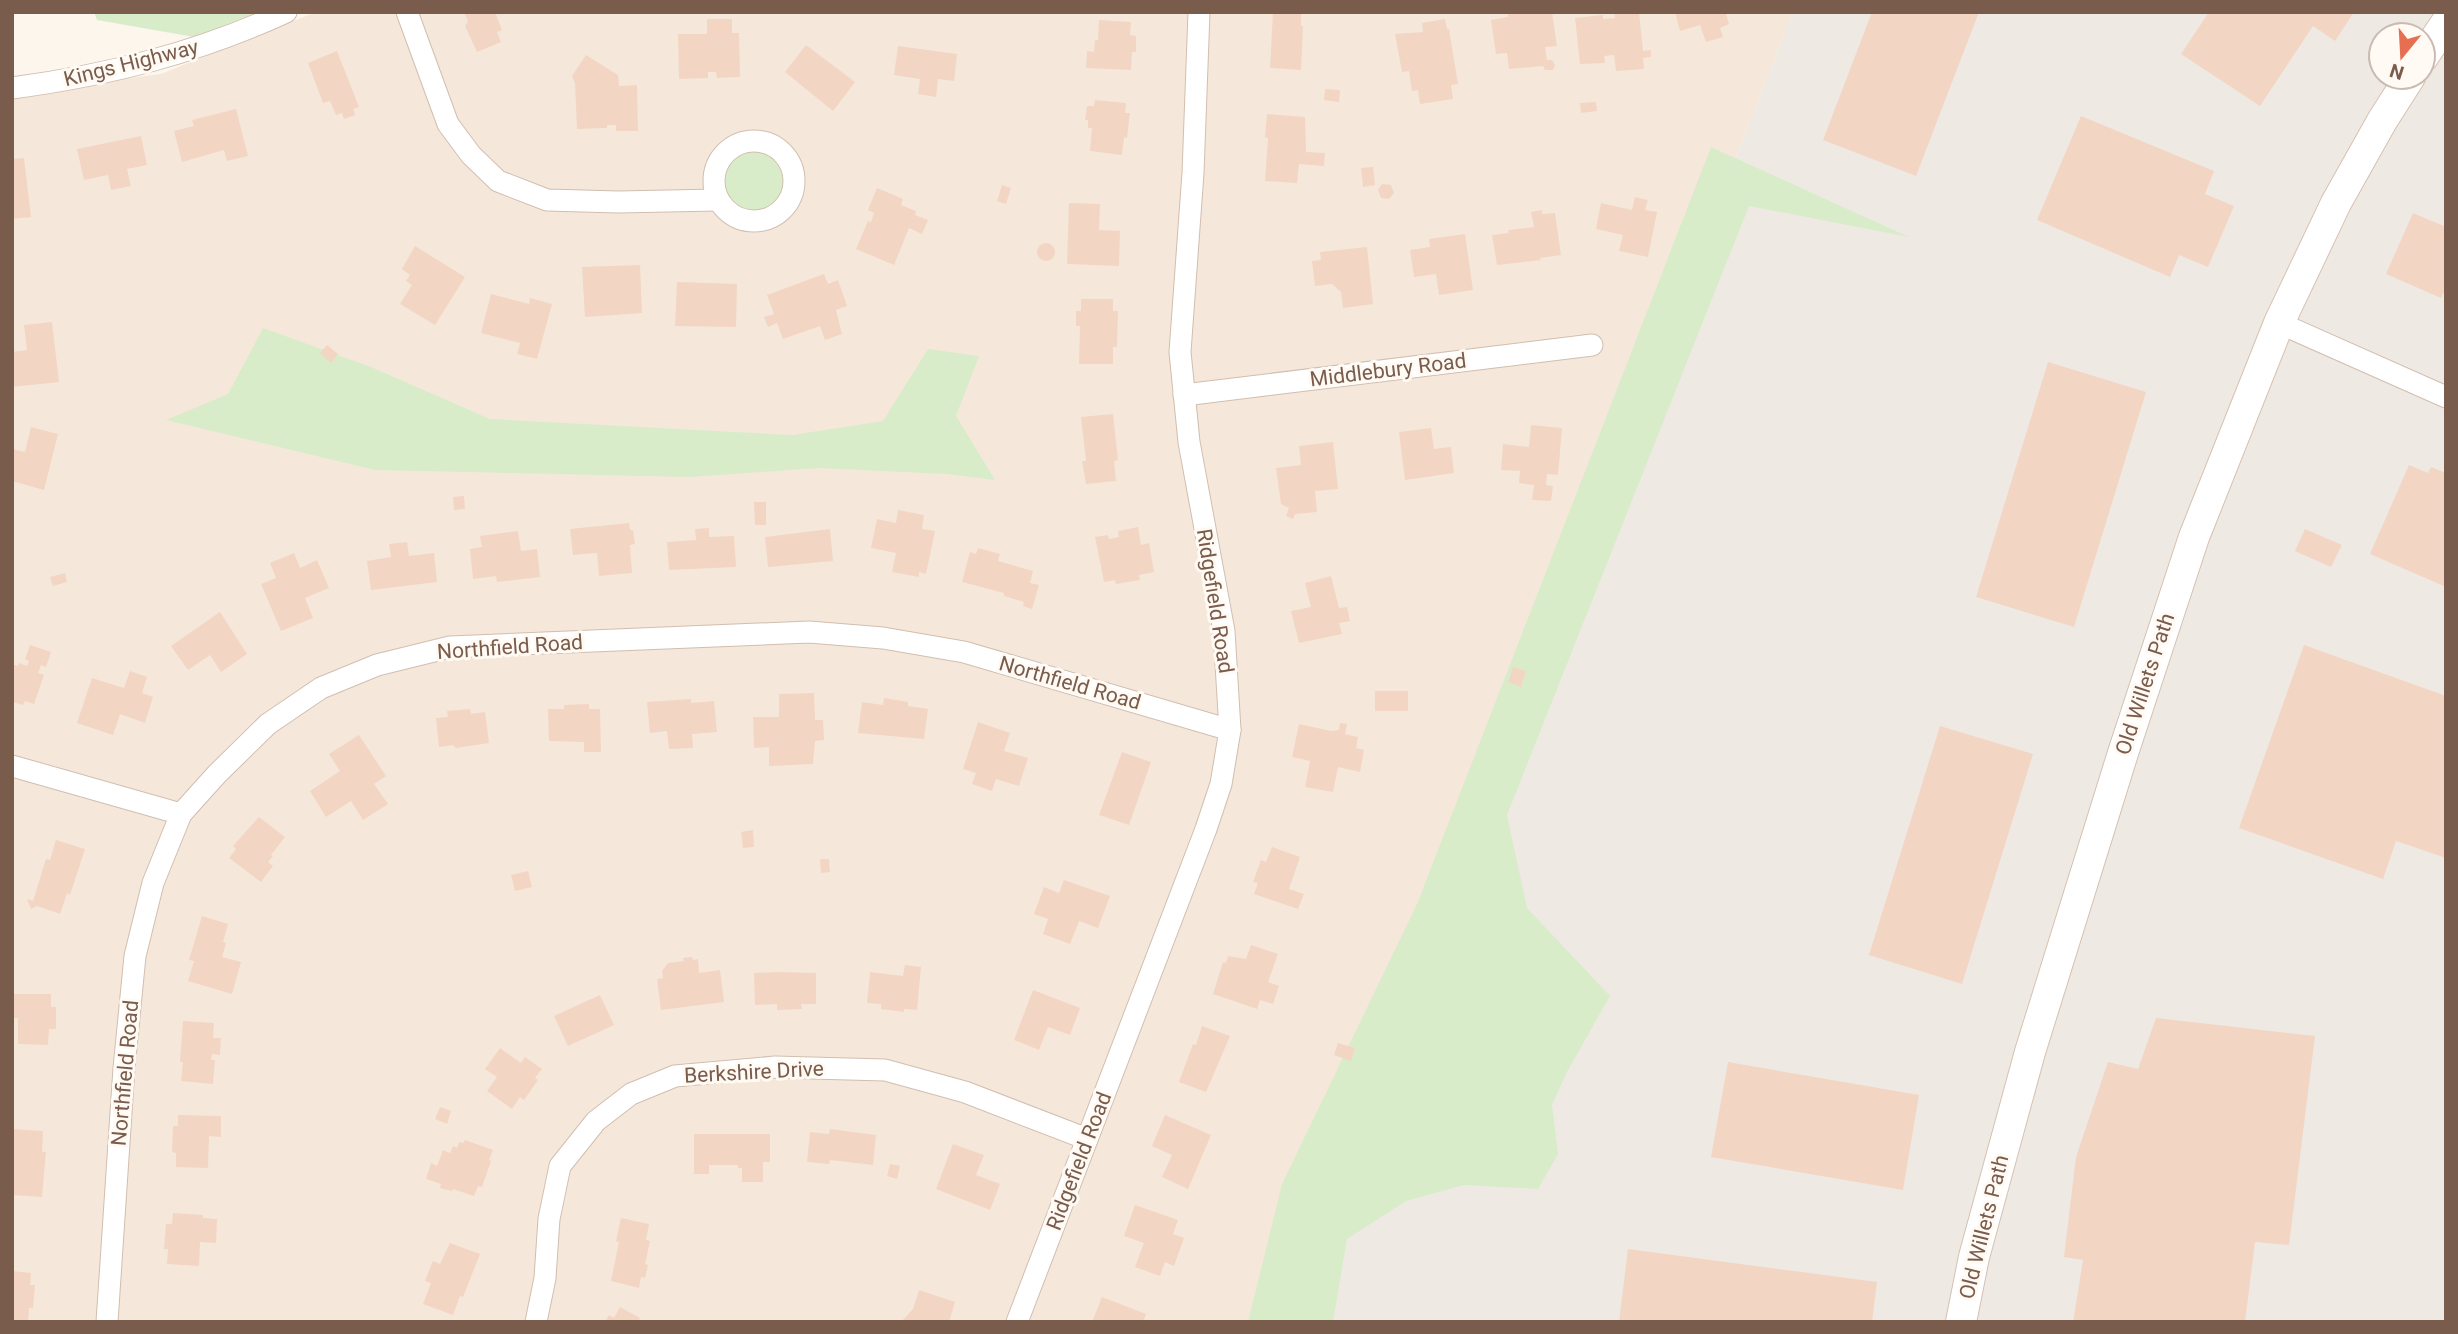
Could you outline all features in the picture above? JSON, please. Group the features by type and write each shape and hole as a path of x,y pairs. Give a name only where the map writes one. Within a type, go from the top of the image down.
{"main road":[{"name":"Old Willets Path","path":"1961,1322 1974,1256 2030,1052 2193,537 2279,323 2336,203 2401,91"}],"street":[{"name":"Kings Highway","path":"12,88 72,80 170,57 286,12"},
{"path":"407,12 448,124 471,155 498,181 547,200 718,200"},
{"name":"Ridgefield Road","path":"1017,1322 1206,829 1220,784 1230,730 1224,631 1188,442 1181,352 1193,173 1199,12"},
{"path":"2279,323 2446,397"},
{"name":"Middlebury Road","path":"1184,395 1592,345"},
{"name":"Northfield Road","path":"107,1322 124,1068 135,956 153,883 181,814 268,724 321,688 377,665 450,648 809,632 883,638 964,652 1230,730"},
{"path":"12,766 181,814"},
{"name":"Berkshire Drive","path":"536,1322 545,1278 549,1219 560,1166 596,1121 631,1094 675,1076 775,1068 885,1070 965,1092 1087,1139"}],"shaded area":[{"path":"316,12 1793,12 1276,1322 12,1322 12,93 161,74"},
{"path":"1793,12 2446,12 2446,1322 1276,1322"}],"green space":[{"path":"94,12 258,12 194,37 97,20"},
{"path":"748,145 762,145 774,150 784,160 789,179 784,198 774,208 762,213 748,213 736,208 726,198 721,186 721,172 726,160 736,150"},
{"path":"1711,147 1909,237 1749,206 1507,815 1527,908 1610,996 1567,1072 1552,1105 1558,1154 1538,1189 1464,1185 1406,1201 1347,1239 1333,1322 1248,1322 1282,1184 1417,904"},
{"path":"263,328 371,367 490,419 792,435 883,421 928,349 979,356 956,416 995,480 946,474 819,468 689,477 375,470 166,420 228,394"}],"building":[{"path":"464,12 495,12 502,30 497,32 501,42 477,52 465,26 468,21"},
{"path":"1273,12 1301,12 1301,70 1270,68"},
{"path":"1508,12 1552,12 1557,46 1545,47 1547,60 1552,60 1555,65 1553,70 1545,70 1543,66 1509,69 1507,53 1496,54 1491,20 1508,17"},
{"path":"1614,12 1639,12 1643,51 1651,50 1651,57 1643,58 1644,69 1616,71 1614,55 1604,56 1605,63 1580,64 1575,18 1603,15 1603,19 1615,18"},
{"path":"1675,12 1731,13 1726,14 1729,24 1720,28 1723,37 1706,42 1700,25 1680,31"},
{"path":"1872,12 1979,12 1916,176 1823,140"},
{"path":"2209,12 2354,12 2335,41 2313,26 2260,106 2181,54"},
{"path":"707,19 732,19 732,33 739,33 740,77 717,78 716,72 708,72 708,78 679,79 678,34 707,34"},
{"path":"1445,19 1458,84 1451,85 1453,99 1420,104 1418,90 1412,91 1409,71 1402,72 1395,34 1423,32 1422,23"},
{"path":"1099,20 1131,22 1130,35 1136,36 1136,52 1132,52 1131,70 1086,68 1087,51 1094,52 1095,40 1098,40"},
{"path":"806,45 855,82 833,111 785,72"},
{"path":"898,46 957,54 954,81 938,79 936,97 918,94 920,79 894,75"},
{"path":"337,51 359,107 353,109 355,115 344,119 342,113 336,115 330,101 323,103 308,63"},
{"path":"586,55 618,75 619,86 637,85 638,131 616,131 616,125 577,129 575,83 572,76"},
{"path":"1325,89 1340,90 1339,102 1324,100"},
{"path":"1095,100 1126,103 1125,113 1130,113 1122,155 1090,151 1092,128 1088,128 1088,120 1085,120 1087,106 1094,106"},
{"path":"1596,102 1597,111 1581,113 1580,103"},
{"path":"236,109 248,156 227,161 224,150 182,162 174,131 194,126 192,120"},
{"path":"1267,114 1305,117 1306,152 1325,153 1324,166 1299,164 1297,183 1265,181"},
{"path":"2081,116 2214,171 2205,194 2234,206 2208,267 2179,255 2170,277 2037,220"},
{"path":"141,136 147,165 127,169 131,186 111,190 108,175 84,180 77,149"},
{"path":"24,158 31,217 12,219 12,159"},
{"path":"1373,167 1375,185 1363,187 1361,168"},
{"path":"1382,184 1391,185 1394,193 1389,199 1381,198 1378,190"},
{"path":"1002,185 1011,188 1006,204 997,201"},
{"path":"877,188 903,199 901,205 928,220 922,234 909,228 894,265 856,249 868,221 871,222 874,213 868,210"},
{"path":"1635,197 1648,200 1645,210 1657,212 1648,257 1619,251 1623,235 1596,229 1601,203 1632,210"},
{"path":"1069,203 1100,204 1099,230 1120,231 1119,266 1067,264"},
{"path":"1542,210 1542,214 1555,213 1561,255 1497,265 1492,235 1534,227 1531,212"},
{"path":"2413,213 2446,227 2446,288 2441,298 2386,274"},
{"path":"1465,234 1473,290 1439,295 1436,274 1414,277 1410,250 1430,247 1429,239"},
{"path":"1046,243 1052,246 1055,252 1052,258 1046,261 1040,258 1037,252 1040,246"},
{"path":"415,246 465,277 435,325 400,304 412,285 406,281 410,275 402,269"},
{"path":"1367,247 1373,304 1343,308 1341,292 1332,284 1315,286 1312,261 1321,260 1320,252"},
{"path":"640,265 642,313 585,317 582,267"},
{"path":"824,274 828,284 838,280 847,306 836,310 842,334 825,340 820,326 783,339 777,323 768,327 764,317 774,314 767,295"},
{"path":"677,282 737,284 736,327 675,326"},
{"path":"491,294 529,304 530,298 552,304 537,359 517,354 520,343 481,333"},
{"path":"1081,299 1113,299 1113,311 1118,311 1117,347 1113,347 1113,364 1079,364 1080,326 1076,326 1076,311 1081,311"},
{"path":"52,322 59,382 12,387 12,352 27,350 24,325"},
{"path":"327,345 338,354 331,363 320,353"},
{"path":"2048,362 2146,392 2074,627 1976,597"},
{"path":"1113,414 1118,460 1114,461 1116,481 1086,484 1082,461 1086,461 1081,417"},
{"path":"1531,425 1562,428 1558,475 1547,474 1546,485 1553,486 1551,501 1532,500 1534,485 1519,483 1520,471 1501,470 1503,444 1529,447"},
{"path":"31,427 58,434 44,490 12,481 12,449 25,452"},
{"path":"1431,428 1434,449 1451,447 1454,473 1405,480 1399,432"},
{"path":"1333,442 1338,489 1315,491 1317,512 1295,514 1293,519 1286,516 1289,508 1281,504 1276,468 1301,465 1299,446"},
{"path":"2409,465 2428,473 2431,467 2446,473 2446,587 2370,554"},
{"path":"464,496 465,509 454,510 453,497"},
{"path":"754,502 766,502 766,525 755,525"},
{"path":"898,510 924,515 922,529 935,531 926,574 919,572 919,577 892,572 896,553 871,548 877,519 896,523"},
{"path":"629,523 635,544 630,545 632,573 599,576 597,553 573,555 570,529"},
{"path":"1138,527 1141,545 1149,543 1154,572 1139,575 1140,580 1116,584 1115,580 1104,582 1095,537 1119,537 1118,531"},
{"path":"709,528 709,537 734,536 736,567 669,570 667,542 696,540 695,529"},
{"path":"830,529 833,561 768,567 765,537"},
{"path":"2305,529 2342,545 2331,567 2295,551"},
{"path":"518,531 521,551 537,549 540,577 497,582 496,576 473,579 470,549 482,547 480,536"},
{"path":"407,542 409,556 434,553 437,582 371,590 367,561 391,557 389,544"},
{"path":"978,548 1000,554 998,561 1033,571 1030,583 1039,585 1032,609 1023,606 1024,602 1004,596 1004,593 962,582 970,552 976,554"},
{"path":"294,553 300,568 317,560 329,588 305,598 313,618 281,631 261,584 276,578 270,563"},
{"path":"65,573 67,582 53,586 50,577"},
{"path":"1331,576 1339,608 1347,607 1350,621 1339,623 1342,634 1299,643 1291,611 1311,607 1305,583"},
{"path":"220,612 247,654 221,672 210,655 188,670 171,646"},
{"path":"30,645 51,652 46,667 41,665 38,673 44,675 34,704 25,701 23,705 12,702 12,664 27,666 29,661 25,659"},
{"path":"2304,645 2446,696 2446,858 2396,841 2383,879 2239,828"},
{"path":"1513,667 1526,671 1521,687 1508,682"},
{"path":"130,671 147,677 142,693 153,697 145,723 120,714 113,735 77,723 92,678 124,688"},
{"path":"1375,691 1408,691 1408,711 1375,711"},
{"path":"814,693 815,720 823,720 824,740 815,741 813,764 769,766 769,747 754,748 753,717 779,717 779,694"},
{"path":"884,698 928,709 924,739 858,733 862,702 883,705"},
{"path":"691,699 691,703 714,701 717,732 692,734 693,748 669,749 667,731 650,733 647,702"},
{"path":"589,704 589,709 600,709 601,752 584,752 584,742 549,741 548,709"},
{"path":"470,709 471,714 485,712 489,743 456,748 453,745 439,747 436,718 448,717 447,711"},
{"path":"978,722 1010,733 1004,751 1028,758 1019,786 996,779 992,791 972,784 976,773 963,769"},
{"path":"1340,723 1347,724 1345,734 1358,737 1356,748 1364,750 1360,772 1338,767 1333,792 1305,787 1310,761 1292,757 1299,724 1331,731 1339,730"},
{"path":"1940,726 2033,754 1962,984 1869,955"},
{"path":"359,735 386,776 374,784 388,804 363,820 351,801 326,817 310,791 340,771 329,754"},
{"path":"1122,752 1151,762 1129,825 1099,815"},
{"path":"259,817 285,837 271,855 273,856 268,862 273,866 261,882 229,858 236,849 233,846"},
{"path":"753,830 754,847 743,848 741,832"},
{"path":"56,840 85,849 70,895 67,893 60,914 37,906 31,909 27,899 33,901 46,859 50,860"},
{"path":"1272,847 1300,857 1289,889 1304,894 1298,909 1254,894 1258,883 1253,882 1261,860 1266,862"},
{"path":"820,859 829,859 830,872 821,873"},
{"path":"528,871 532,887 515,891 511,875"},
{"path":"1064,880 1110,896 1098,928 1079,921 1070,944 1043,934 1048,919 1034,914 1044,887 1059,893"},
{"path":"202,916 228,924 222,957 241,962 232,994 188,981 194,961 189,960"},
{"path":"1251,945 1278,954 1268,982 1279,986 1273,1004 1260,1000 1257,1009 1213,994 1223,962 1226,963 1228,956 1246,959"},
{"path":"692,957 693,960 698,959 699,973 720,970 724,1002 661,1010 657,979 663,978 662,971 668,963"},
{"path":"905,965 921,967 917,1010 904,1009 904,1012 881,1009 881,1004 867,1003 870,972 903,976"},
{"path":"754,973 816,973 816,1004 801,1004 802,1009 777,1010 777,1004 755,1005"},
{"path":"1033,990 1080,1008 1070,1035 1048,1027 1039,1050 1014,1040"},
{"path":"12,994 51,994 51,1007 56,1007 56,1029 49,1029 48,1045 18,1044 18,1018 12,1018"},
{"path":"600,995 614,1025 568,1046 554,1016"},
{"path":"2156,1018 2315,1036 2289,1245 2255,1242 2245,1322 2073,1322 2083,1260 2064,1257 2076,1157 2108,1062 2138,1069"},
{"path":"183,1021 214,1023 213,1038 221,1038 220,1055 212,1054 211,1060 215,1060 213,1084 181,1081"},
{"path":"1202,1026 1230,1036 1206,1092 1179,1082"},
{"path":"1338,1043 1355,1048 1351,1061 1334,1055"},
{"path":"500,1048 521,1063 525,1057 542,1069 524,1100 520,1097 512,1109 487,1091 497,1077 485,1069"},
{"path":"1728,1062 1919,1095 1903,1190 1711,1157"},
{"path":"440,1107 451,1111 447,1124 435,1119"},
{"path":"178,1115 221,1116 221,1137 209,1136 208,1168 176,1167 176,1153 172,1152 173,1126 178,1126"},
{"path":"1165,1115 1211,1135 1188,1189 1162,1177 1172,1155 1152,1146"},
{"path":"12,1129 43,1131 42,1152 46,1152 42,1197 12,1195"},
{"path":"830,1129 876,1135 873,1165 830,1160 829,1164 807,1162 810,1132 829,1134"},
{"path":"694,1134 770,1134 770,1162 763,1162 763,1182 742,1182 742,1168 738,1168 738,1165 709,1165 709,1174 694,1174"},
{"path":"465,1140 493,1150 482,1187 478,1186 474,1196 440,1188 441,1184 426,1179 431,1163 437,1166 443,1150 450,1153 453,1146 457,1148 459,1142 463,1143"},
{"path":"953,1144 984,1155 976,1175 1000,1184 990,1210 936,1189"},
{"path":"890,1164 900,1166 897,1179 887,1176"},
{"path":"1135,1205 1178,1220 1173,1234 1184,1238 1174,1266 1165,1262 1160,1276 1135,1267 1144,1243 1124,1236"},
{"path":"173,1213 217,1219 216,1243 200,1242 199,1266 167,1264 168,1249 164,1249 166,1224 172,1224"},
{"path":"621,1218 649,1224 646,1240 650,1241 645,1264 648,1265 645,1278 641,1277 639,1288 611,1281"},
{"path":"450,1243 480,1254 453,1315 423,1304 431,1283 425,1281 433,1261 440,1264"},
{"path":"1628,1249 1877,1282 1872,1322 1619,1322"},
{"path":"12,1271 31,1273 30,1285 35,1285 33,1308 29,1308 28,1322 12,1322"},
{"path":"919,1290 955,1302 949,1322 901,1322 913,1309"},
{"path":"1102,1297 1146,1314 1143,1322 1092,1322"},
{"path":"620,1307 640,1318 638,1322 605,1322 609,1315 614,1318"}]}
